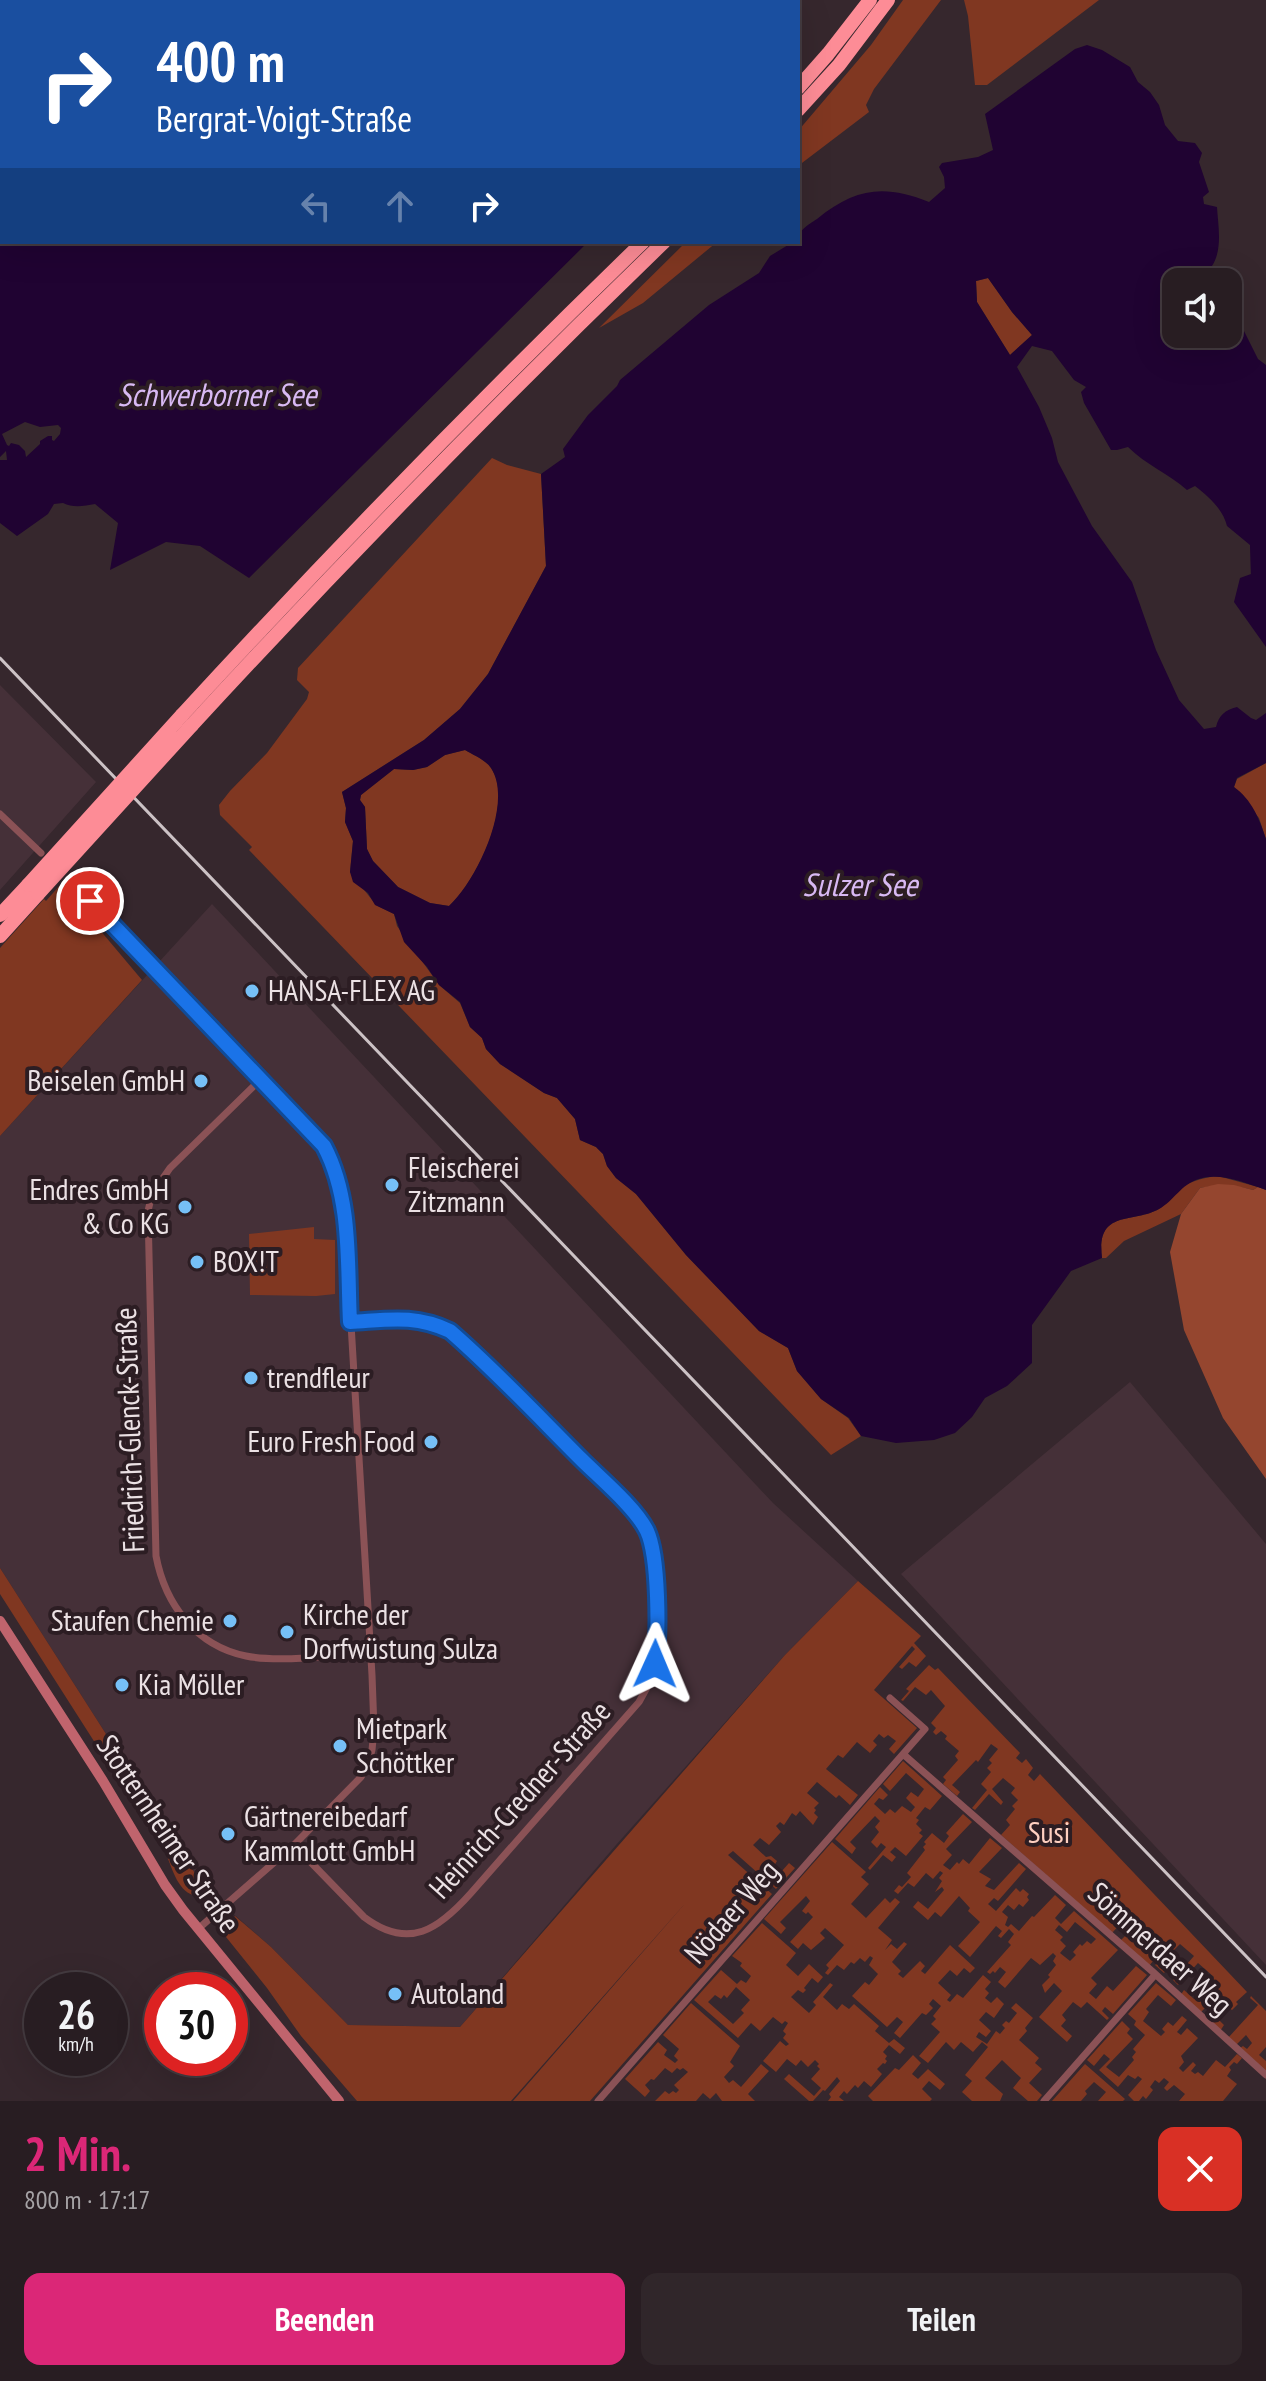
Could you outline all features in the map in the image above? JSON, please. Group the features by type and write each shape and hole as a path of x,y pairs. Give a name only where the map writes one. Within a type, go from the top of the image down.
{"highway":[{"path":"800,86 870,0"},
{"path":"800,108 839,65 888,0"},
{"path":"0,936 33,890 187,720 281,607 452,430 641,244"},
{"path":"187,720 452,451 662,244"},
{"path":"0,915 33,890"}],"main road":[{"name":"Stotternheimer Straße","path":"0,1621 112,1794 165,1885 339,2101"}],"street":[{"path":"0,814 41,853"},
{"path":"70,879 324,1146 335,1166 344,1207 371,1653 372,1750 367,1767 355,1784 294,1845 198,1929"},
{"name":"Friedrich-Glenck-Straße","path":"261,1079 170,1168 152,1194 148,1211 156,1556 160,1578 180,1615 196,1632 231,1651 247,1656 275,1658 371,1653"},
{"name":"Heinrich-Credner-Straße","path":"294,1845 374,1925 398,1933 425,1931 437,1925 464,1901 639,1702 650,1682 657,1648 653,1548 646,1528 636,1515 450,1331 432,1322 408,1318 350,1322"},
{"path":"890,1698 925,1729 903,1754"},
{"name":"Sömmerdaer Weg","path":"903,1754 1266,2075"},
{"name":"Nödaer Weg","path":"598,2101 903,1754"},
{"path":"1044,2101 1154,1976"}],"shaded area":[{"path":"0,685 96,782 0,890"},
{"path":"212,904 773,1503 858,1581 785,1655 460,2027 348,2025 271,1947 205,1889 0,1568 0,1136"},
{"path":"1218,1184 1266,1190 1266,1479 1223,1418 1184,1330 1170,1252 1181,1214 1200,1188"},
{"path":"1130,1382 1266,1544 1266,1965 901,1574"}],"green space":[{"path":"903,0 941,0 874,89 866,105 869,112 800,164 800,129 871,45"},
{"path":"964,0 1099,0 987,85 975,85"},
{"path":"684,244 715,244 643,303 599,328"},
{"path":"988,278 1032,335 1010,355 977,302 976,281"},
{"path":"492,458 541,474 546,566 488,674 460,709 424,740 342,792 345,822 353,841 350,872 376,905 394,914 397,926 439,985 460,1003 470,1027 482,1038 486,1049 500,1064 557,1098 575,1119 580,1140 603,1154 616,1178 636,1194 686,1255 759,1331 788,1348 797,1371 821,1399 848,1418 861,1436 831,1455 249,850 252,847 220,815 219,805 267,753 307,699 309,692 297,680 298,668"},
{"path":"465,750 491,768 497,783 495,821 480,861 460,895 449,906 430,903 398,887 373,861 367,849 365,807 360,800 361,795 394,769 427,767 445,755"},
{"path":"1266,763 1266,839 1259,818 1234,787 1237,779"},
{"path":"60,885 71,903 78,904 142,980 0,1136 0,948"},
{"path":"1218,1176 1258,1187 1253,1190 1227,1186 1200,1188 1181,1214 1124,1241 1106,1258 1102,1258 1102,1242 1110,1225 1159,1209 1188,1184"},
{"path":"314,1227 314,1239 335,1240 335,1294 250,1295 249,1234"},
{"path":"0,1568 205,1889 197,1896 181,1886 166,1854 0,1594"},
{"path":"858,1581 921,1636 914,1643 926,1656 916,1667 909,1662 902,1669 899,1667 915,1649 912,1646 874,1690 917,1728 894,1754 889,1749 896,1741 888,1735 884,1738 879,1734 873,1741 877,1745 870,1753 857,1742 843,1758 838,1755 826,1769 858,1795 850,1805 817,1782 807,1793 819,1803 814,1808 818,1817 813,1825 800,1811 796,1816 792,1813 784,1825 780,1822 776,1826 781,1832 769,1845 760,1838 753,1845 766,1857 771,1856 777,1861 774,1866 781,1872 789,1863 795,1868 776,1889 733,1851 728,1855 772,1894 590,2101 513,2101 689,1899 511,2101 357,2101 301,2036 222,1932 235,1916 271,1947 348,2025 460,2027 785,1655"},
{"name":"Susi","path":"929,1665 935,1670 938,1668 1020,1753 1016,1758 1022,1763 1026,1759 1033,1768 1028,1775 1034,1781 1040,1774 1247,1992 1232,2010 1228,2007 1217,2018 1224,2025 1220,2031 1204,2017 1214,2006 1210,2003 1199,2014 1180,1996 1184,1990 1194,1999 1214,1977 1198,1963 1178,1985 1173,1980 1194,1956 1180,1944 1172,1952 1177,1958 1164,1973 1155,1965 1164,1956 1158,1951 1151,1958 1153,1961 1149,1966 1121,1940 1133,1928 1124,1920 1112,1933 1001,1835 1010,1825 1006,1820 1018,1800 1011,1793 1015,1788 1003,1778 992,1789 1003,1802 1001,1805 989,1794 975,1810 972,1808 987,1790 981,1784 991,1772 987,1768 992,1763 989,1760 998,1749 991,1744 978,1762 976,1760 952,1785 960,1792 957,1796 943,1784 946,1780 943,1777 958,1760 955,1756 959,1751 941,1731 936,1735 933,1732 936,1728 931,1723 945,1706 931,1690 926,1695 915,1687 901,1700 909,1691 906,1689"},
{"path":"903,1761 942,1796 930,1810 925,1807 916,1818 919,1820 916,1824 922,1830 919,1833 923,1836 906,1856 895,1847 890,1852 896,1857 892,1862 883,1855 870,1870 868,1868 886,1847 881,1843 877,1848 871,1842 879,1832 875,1827 880,1821 875,1816 850,1842 856,1848 852,1854 835,1839 880,1787 888,1795 874,1804 885,1814 890,1809 895,1813 902,1806 911,1812 915,1807 906,1798 911,1792 918,1797 924,1789 906,1773 890,1791 883,1784"},
{"path":"963,1814 972,1822 946,1849 952,1855 943,1865 950,1870 963,1859 969,1864 990,1838 1002,1848 979,1872 991,1879 985,1886 994,1890 1019,1863 1026,1869 998,1901 994,1898 988,1904 996,1911 1016,1888 1029,1894 1029,1900 1023,1907 1019,1904 1014,1910 1008,1905 1002,1912 1008,1917 1005,1925 1008,1927 1011,1924 1019,1931 1055,1895 1066,1905 1055,1918 1061,1924 1074,1911 1118,1950 1091,1978 1097,1984 1089,1993 1096,1999 1107,1986 1113,1991 1136,1966 1147,1975 1113,2014 1105,2007 1102,2011 1109,2018 1107,2020 1087,2002 1081,2008 1073,2002 1062,2015 1066,2020 1061,2026 1072,2036 1067,2042 1039,2017 1062,1991 1054,1983 1045,1993 1042,1985 1056,1965 1053,1953 1040,1965 1031,1958 1005,1988 998,1982 1006,1972 1000,1967 995,1973 987,1972 1011,1945 1008,1942 1014,1934 1009,1929 1001,1938 998,1936 1002,1931 996,1926 970,1957 958,1946 980,1922 968,1911 970,1908 959,1896 941,1917 935,1912 928,1920 913,1907 918,1901 928,1909 944,1890 942,1887 935,1892 942,1881 939,1878 943,1873 940,1871 933,1879 926,1873 914,1887 908,1883 898,1894 894,1891 911,1877 907,1873 925,1850 924,1842 932,1833 944,1843 949,1836 946,1833","holes":["1075,1922 1096,1939 1091,1944 1087,1941 1082,1946 1080,1944 1070,1961 1060,1953 1066,1946 1060,1940 1063,1937 1055,1930 1059,1925 1067,1932"]},
{"path":"832,1842 866,1872 861,1877 869,1884 851,1904 866,1918 885,1898 890,1903 895,1898 900,1902 878,1928 892,1940 885,1950 891,1944 897,1949 904,1942 907,1944 892,1962 901,1971 898,1974 903,1978 920,1961 925,1966 921,1971 925,1974 950,1945 975,1968 970,1973 964,1968 957,1976 950,1970 938,1983 951,1995 947,2000 950,2002 957,1994 963,1998 983,1975 991,1982 985,1989 989,1993 985,1998 991,2003 997,1997 1004,2004 994,2018 986,2012 979,2020 991,2031 986,2037 979,2032 976,2037 987,2044 996,2031 1000,2034 1005,2028 1002,2025 1006,2021 1009,2023 1017,2013 1011,2008 1016,2003 1033,2018 1019,2040 1039,2058 1035,2063 1042,2069 1029,2083 1042,2095 1037,2101 1028,2101 1013,2088 1021,2078 1002,2060 985,2078 1003,2094 1000,2101 972,2101 962,2092 972,2081 965,2075 988,2047 982,2042 973,2052 961,2042 954,2050 946,2042 928,2063 919,2056 940,2032 931,2024 941,2006 933,1999 929,2004 933,2008 926,2015 922,2013 900,2038 894,2033 903,2022 897,2017 887,2027 852,1996 865,1982 869,1985 878,1974 869,1965 873,1958 870,1956 865,1962 860,1958 844,1970 837,1965 828,1975 825,1973 829,1968 826,1965 844,1945 825,1928 820,1933 825,1938 811,1950 803,1943 798,1949 790,1942 813,1917 802,1911 810,1901 806,1896 780,1922 786,1928 781,1934 764,1919"},
{"path":"762,1923 796,1953 786,1965 798,1976 809,1964 823,1977 818,1983 812,1978 803,1993 798,1990 791,1997 809,2013 816,2005 813,2002 830,1983 833,1985 823,1997 837,2010 842,2004 849,2009 854,2004 879,2026 875,2031 889,2043 894,2039 905,2048 900,2054 889,2045 883,2052 887,2061 877,2069 882,2074 871,2087 864,2081 847,2094 844,2091 839,2097 844,2101 828,2101 831,2097 829,2094 840,2081 837,2077 825,2091 809,2101 784,2079 789,2074 814,2096 821,2088 811,2079 820,2069 815,2060 808,2067 801,2060 796,2066 787,2059 776,2072 763,2061 780,2041 786,2046 789,2044 783,2038 788,2023 785,2021 782,2024 773,2017 760,2031 751,2023 738,2038 694,2000 721,1970 737,1984 741,1980 746,1983 751,1976 740,1966 742,1963 732,1956","holes":["736,1987 750,2000 741,2010 744,2013 733,2024 708,2002 715,1995 721,1999 724,1995 727,1998"]},
{"path":"1156,1983 1176,2000 1171,2006 1158,1995 1146,2009 1149,2012 1143,2021 1161,2036 1168,2022 1173,2026 1182,2016 1187,2020 1177,2032 1181,2035 1187,2028 1198,2038 1181,2056 1184,2062 1179,2068 1183,2072 1193,2062 1196,2065 1191,2071 1203,2076 1216,2060 1225,2067 1237,2054 1242,2058 1229,2067 1231,2070 1227,2076 1237,2084 1223,2101 1179,2101 1185,2094 1174,2085 1167,2091 1164,2088 1169,2082 1164,2078 1159,2083 1155,2080 1150,2087 1153,2090 1146,2099 1143,2096 1139,2101 1134,2101 1128,2095 1142,2079 1128,2075 1118,2087 1099,2070 1110,2059 1104,2054 1094,2066 1087,2060 1122,2021 1130,2029 1127,2033 1133,2039 1106,2067 1119,2077 1134,2060 1132,2057 1136,2052 1133,2049 1145,2035 1128,2014"},
{"path":"1251,1996 1266,2011 1266,2047 1259,2055 1266,2061 1266,2071 1240,2048 1243,2046 1247,2049 1252,2043 1246,2035 1236,2045 1228,2038 1258,2005"},
{"path":"691,2003 740,2046 730,2062 734,2066 724,2077 729,2083 733,2080 741,2087 761,2064 769,2071 748,2094 755,2101 722,2101 716,2093 710,2099 703,2093 696,2101 655,2101 665,2091 669,2094 679,2090 674,2085 688,2072 683,2068 677,2068 672,2073 665,2068 645,2085 650,2091 645,2097 625,2079 658,2042 667,2050 664,2055 675,2063 678,2060 674,2056 679,2049 663,2035"},
{"path":"913,2055 921,2063 912,2074 918,2079 928,2069 945,2084 940,2090 929,2081 922,2089 932,2099 930,2101 873,2101 868,2096 895,2068 899,2070"},
{"path":"1085,2064 1125,2099 1098,2101 1106,2092 1094,2082 1081,2101 1052,2101"}],"water":[{"name":"Sulzer See","path":"1087,45 1130,67 1138,82 1159,105 1165,125 1178,141 1195,143 1202,153 1199,162 1209,192 1203,197 1204,204 1217,207 1219,245 1213,268 1162,268 1162,348 1242,348 1242,327 1258,359 1266,365 1266,647 1234,602 1240,578 1251,574 1250,545 1227,526 1214,503 1195,486 1187,490 1128,447 1111,450 1084,403 1081,392 1086,387 1074,380 1052,351 1032,346 1017,367 1039,407 1058,462 1092,526 1132,582 1156,650 1179,700 1204,729 1216,727 1223,714 1237,707 1256,720 1266,713 1266,763 1237,778 1234,787 1254,810 1266,839 1266,1190 1232,1179 1207,1177 1187,1185 1159,1209 1110,1225 1102,1242 1102,1258 1071,1271 1032,1325 1032,1363 1007,1386 985,1398 972,1417 955,1433 934,1440 896,1443 861,1436 849,1418 821,1399 797,1371 788,1348 759,1331 686,1255 636,1194 616,1178 603,1154 580,1140 575,1119 557,1098 500,1064 486,1049 482,1038 470,1027 460,1002 439,985 404,942 394,914 375,905 368,893 353,882 350,872 353,841 345,822 342,792 424,740 460,709 488,674 546,566 541,474 565,457 563,449 620,380 709,305 759,273 770,256 790,244 800,244 802,231 831,209 857,195 884,191 929,202 945,188 939,167 942,163 978,157 993,150 985,114 1075,49","holes":["988,278 1032,335 1010,355 977,302 976,281","465,750 491,768 497,783 495,821 480,861 460,895 449,906 430,903 398,887 373,861 367,849 365,807 360,800 361,795 394,769 427,767 445,755"]},
{"name":"Schwerborner See","path":"0,244 586,244 249,578 200,546 166,542 110,570 118,523 95,504 54,504 48,514 17,536 0,523 0,460 7,460 6,451 0,457","holes":["25,422 40,427 58,425 60,434 54,441 52,436 48,436 26,457 19,445 7,445 2,434"]}],"railway":[{"path":"0,658 1266,1977"}],"place":[{"name":"HANSA-FLEX AG","path":"252,991"},
{"name":"Beiselen GmbH","path":"201,1081"},
{"name":"Fleischerei Zitzmann","path":"392,1185"},
{"name":"Endres GmbH & Co KG","path":"185,1207"},
{"name":"BOX!T","path":"197,1262"},
{"name":"trendfleur","path":"251,1378"},
{"name":"Euro Fresh Food","path":"431,1442"},
{"name":"Staufen Chemie","path":"230,1621"},
{"name":"Kirche der Dorfwüstung Sulza","path":"287,1632"},
{"name":"Kia Möller","path":"122,1685"},
{"name":"Mietpark Schöttker","path":"340,1746"},
{"name":"Gärtnereibedarf Kammlott GmbH","path":"228,1834"},
{"name":"Autoland","path":"395,1994"}],"route":[{"path":"90,901 324,1146 341,1186 350,1322 408,1318 432,1322 450,1331 589,1467 646,1528 655,1564 655,1664"}]}
